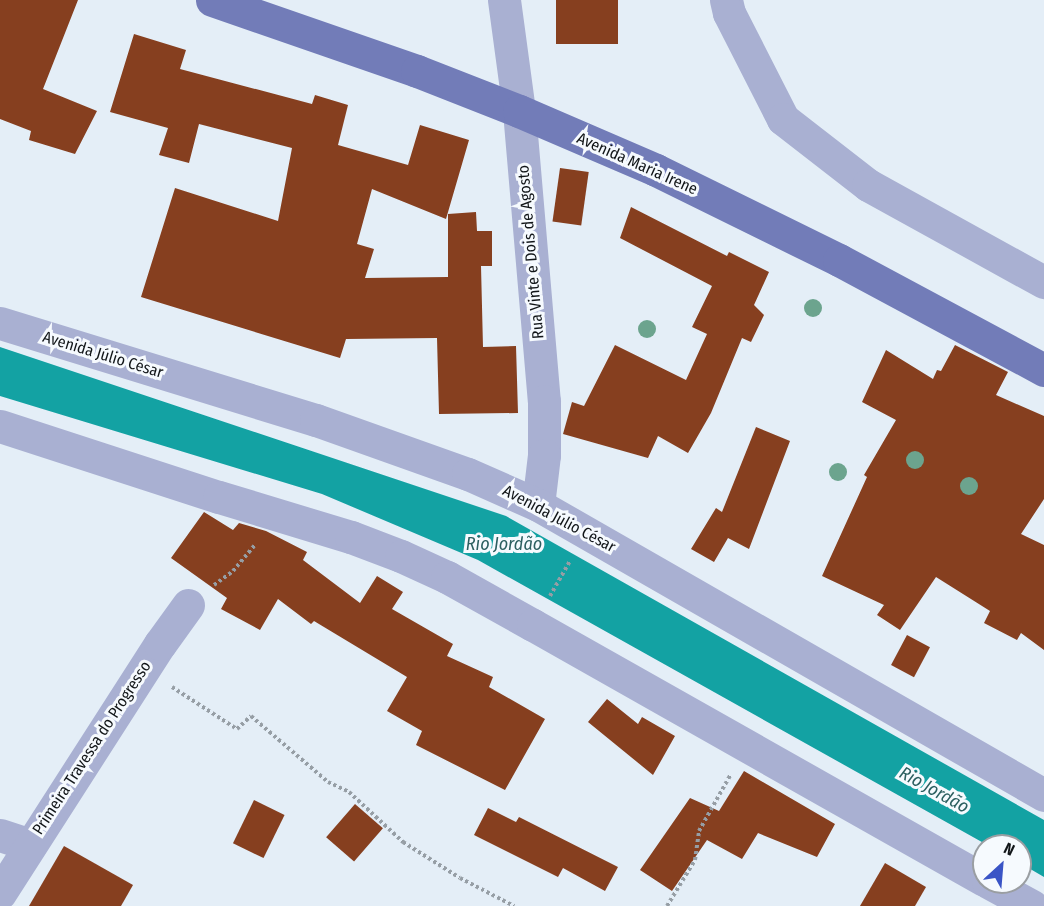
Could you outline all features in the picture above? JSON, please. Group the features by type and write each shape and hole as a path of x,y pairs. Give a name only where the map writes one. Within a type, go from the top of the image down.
{"main road":[{"name":"Avenida Maria Irene","path":"212,0 361,51 519,111 656,170 839,260 1044,370"}],"street":[{"name":"Rua Vinte e Dois de Agosto","path":"504,0 519,111 544,400 544,455 538,504"},
{"path":"726,0 729,13 783,118 868,185 1044,282"},
{"name":"Avenida Júlio César","path":"0,323 316,420 468,474 538,504 1044,795"},
{"path":"0,426 351,537 447,577 972,873"},
{"name":"Primeira Travessa do Progresso","path":"0,893 15,840 144,669 188,605"},
{"path":"1010,894 1032,906"}],"path":[{"path":"188,605 233,571 277,514"},
{"path":"549,598 571,559"},
{"path":"144,669 237,729 251,716 328,782 349,792 403,842 460,878 514,906"},
{"path":"667,906 695,860 699,831 747,746"}],"water":[{"name":"Rio Jordão","path":"0,347 506,516 1044,820 1044,877 1032,870 1032,834 972,834 972,836 478,560 322,494 0,396"}],"building":[{"path":"0,0 78,0 43,89 97,111 75,154 29,140 31,131 0,119"},
{"path":"556,0 618,0 618,44 556,44"},
{"path":"134,34 186,50 180,69 312,104 315,95 348,105 338,145 408,165 420,125 469,140 446,219 372,189 357,244 374,249 365,278 448,277 448,214 476,212 477,231 492,231 492,266 481,266 483,347 516,346 518,413 439,414 437,338 346,339 340,358 141,297 175,188 278,221 292,148 199,124 189,163 159,155 168,128 110,112"},
{"path":"560,168 589,172 581,226 552,221"},
{"path":"631,207 727,256 729,252 769,272 754,305 764,315 751,342 742,338 711,413 688,453 658,436 648,458 563,434 572,402 584,406 615,345 686,380 707,334 692,327 712,286 620,238"},
{"path":"955,345 1008,372 996,395 1044,416 1044,499 1021,534 1044,545 1044,650 1021,633 1017,640 984,623 990,611 936,577 900,630 877,615 884,605 822,576 867,477 864,475 896,420 862,402 886,350 933,379 937,370 941,371"},
{"path":"756,427 790,441 749,549 728,538 714,562 691,549 716,508 722,512"},
{"path":"204,512 233,530 239,523 266,531 307,552 303,560 360,603 377,576 403,592 392,609 453,644 447,656 493,677 489,687 545,719 505,790 416,745 422,731 387,711 407,677 314,621 311,624 278,599 260,630 221,609 227,598 171,558"},
{"path":"907,635 930,647 914,677 891,665"},
{"path":"607,699 638,724 642,717 675,736 653,775 588,722"},
{"path":"744,771 835,824 817,857 758,833 742,859 707,840 672,891 640,870 690,798 719,811"},
{"path":"254,800 285,815 264,858 233,843"},
{"path":"355,804 383,828 354,861 326,837"},
{"path":"488,808 516,822 519,817 618,867 605,891 563,868 558,877 474,835"},
{"path":"64,846 133,885 121,906 29,906"},
{"path":"885,863 926,887 915,906 860,906"}]}
